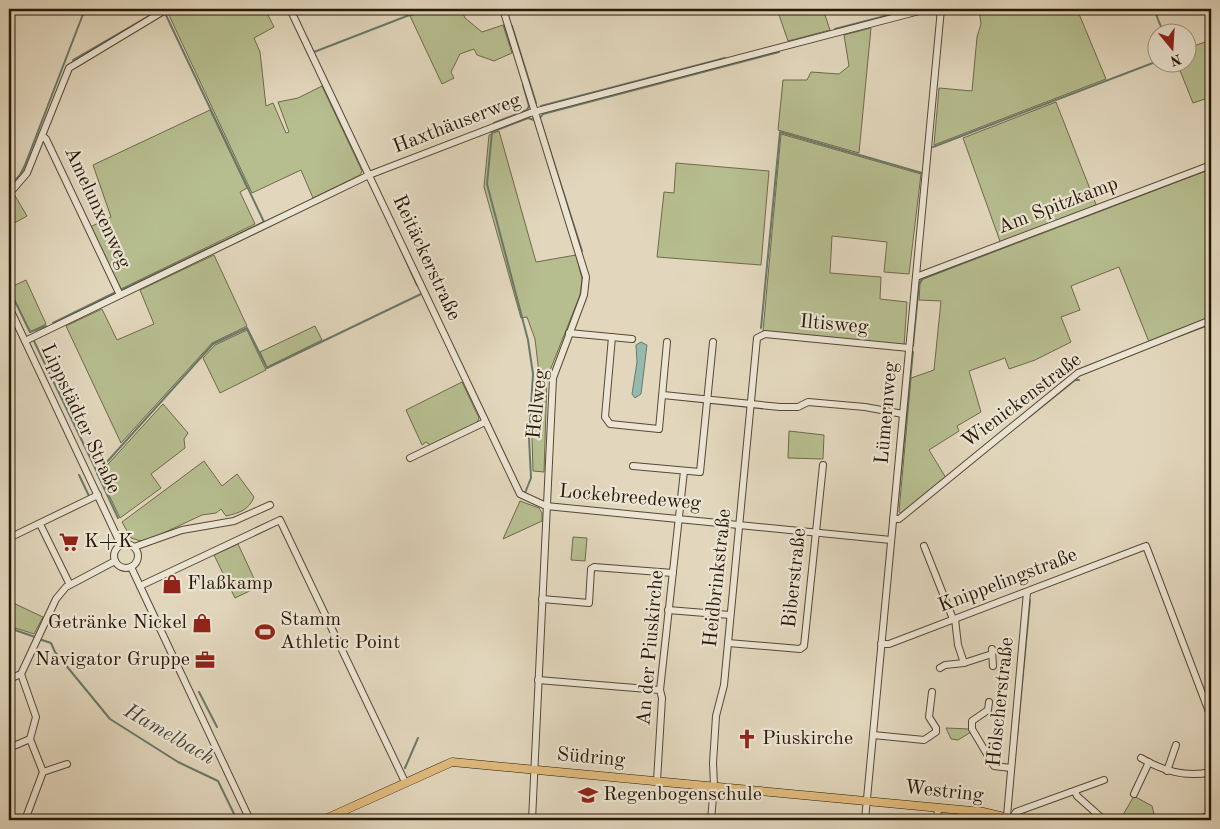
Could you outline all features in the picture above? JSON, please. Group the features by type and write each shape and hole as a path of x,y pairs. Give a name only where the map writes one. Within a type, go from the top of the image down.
{"main road":[{"name":"Südring","path":"323,820 452,762 867,801"},
{"name":"Westring","path":"867,801 1012,818"}],"street":[{"path":"9,194 27,174 69,68 167,9"},
{"name":"Reitäckerstraße","path":"290,9 520,494 546,506"},
{"name":"Hellweg","path":"502,9 586,277 584,295 553,378 532,820"},
{"name":"Haxthäuserweg","path":"25,341 369,176 535,112 927,9"},
{"name":"Lümernweg","path":"865,820 941,9"},
{"name":"Amelunxenweg","path":"42,136 46,139 120,295"},
{"name":"Am Spitzkamp","path":"916,277 1211,165"},
{"name":"Lippstädter Straße","path":"9,307 121,545"},
{"name":"Wienickenstraße","path":"893,519 898,519 1078,373 1211,320"},
{"path":"569,333 632,339"},
{"name":"Iltisweg","path":"757,338 765,334 909,348"},
{"path":"612,337 605,417 610,424 659,429 667,342"},
{"name":"Heidbrinkstraße","path":"711,820 716,716 724,685 757,338"},
{"path":"632,466 700,472 713,342"},
{"path":"663,395 798,407 808,402 865,406 903,414"},
{"path":"410,458 485,422"},
{"name":"Biberstraße","path":"728,643 800,649 804,646 823,465"},
{"name":"An der Piuskirche","path":"657,781 662,698 660,690 684,471"},
{"path":"9,538 98,495"},
{"path":"134,548 157,541 182,530 234,521 270,505"},
{"name":"Lockebreedeweg","path":"546,506 891,540"},
{"path":"140,586 280,520 405,782"},
{"path":"40,524 69,584"},
{"path":"138,554 128,544 121,545 114,552 115,561 122,567 131,567 136,562 138,554 157,541"},
{"path":"924,546 957,625 958,644 964,664"},
{"name":"Knippelingstraße","path":"881,644 889,644 1146,546 1211,716"},
{"path":"9,679 21,674 56,599 69,584 115,561"},
{"path":"131,567 250,820"},
{"path":"542,599 589,603 591,569 594,567 673,573"},
{"name":"Hölscherstraße","path":"1012,818 1011,768 1027,592"},
{"path":"668,610 730,615"},
{"path":"940,668 945,665 964,664 992,651 993,666"},
{"path":"21,674 36,717 30,740 43,772 24,820"},
{"path":"538,680 660,690"},
{"path":"872,735 924,740 936,732 936,728 929,717 932,692"},
{"path":"989,702 988,710 972,721 972,729 994,766 1011,768"},
{"path":"9,748 30,740"},
{"path":"1167,771 1176,745"},
{"path":"1141,758 1167,771 1186,774 1211,772"},
{"path":"1134,794 1148,762"},
{"path":"43,772 67,764"},
{"path":"1012,818 1016,812 1104,780"},
{"path":"1076,791 1077,796 1104,820"},
{"path":"937,820 938,808"},
{"path":"1196,820 1211,815"},
{"path":"9,817 17,820"}],"green space":[{"path":"176,9 265,9 274,27 254,38 260,52 266,106 273,103 286,133 289,132 278,102 298,98 322,86 362,171 360,175 313,198 301,170 252,193 168,13"},
{"path":"428,9 461,9 465,18 482,32 503,25 512,53 494,61 477,55 474,49 460,54 451,72 454,78 442,84 410,16"},
{"path":"777,9 823,9 830,30 788,41"},
{"path":"979,9 1077,9 1106,79 934,145 939,88 972,91 977,37 981,24"},
{"path":"871,28 859,153 778,130 783,80 807,80 811,72 839,74 849,66 844,35"},
{"path":"1211,40 1211,82 1209,83 1211,97 1193,103 1181,72 1198,72 1198,45"},
{"path":"1056,102 1097,207 1001,244 963,138"},
{"path":"210,110 247,188 240,192 255,224 121,289 90,227 111,217 93,165"},
{"path":"499,131 536,262 576,255 582,279 580,295 547,378 544,472 533,471 532,437 539,373 535,339 527,317 521,318 484,187 489,135"},
{"path":"781,134 921,174 909,274 884,272 887,242 832,236 830,273 881,277 880,299 907,302 904,346 763,331"},
{"path":"676,163 769,171 761,265 657,257 664,192 674,193"},
{"path":"1211,169 1211,318 1149,342 1119,267 1071,286 1080,310 1061,317 1071,342 1035,360 1009,369 1005,358 969,371 981,412 957,426 959,431 929,450 946,478 901,513 899,512 911,378 934,370 941,301 919,300 920,284 923,279"},
{"path":"14,194 27,216 9,226 9,197"},
{"path":"214,255 247,326 212,343 121,443 66,326 102,309 117,340 154,324 140,290"},
{"path":"26,280 46,324 30,332 9,288"},
{"path":"315,326 322,340 267,367 260,352"},
{"path":"247,330 266,370 220,393 203,358 215,345"},
{"path":"462,382 479,418 477,424 432,446 426,442 422,445 406,410"},
{"path":"163,404 188,433 184,439 185,448 151,474 161,488 120,518 99,474"},
{"path":"789,431 824,435 823,459 788,458"},
{"path":"204,461 222,486 237,474 254,497 249,505 239,512 226,516 221,509 216,513 202,515 144,542 131,538 122,522"},
{"path":"520,501 539,508 542,513 542,521 503,539"},
{"path":"573,537 587,538 585,561 571,560"},
{"path":"238,544 258,587 235,598 214,555"},
{"path":"9,601 43,617 34,634 9,626"},
{"path":"946,728 969,729 971,732 958,740 951,739"},
{"path":"1134,796 1152,806 1154,814 1120,820"}],"water":[{"path":"641,342 647,345 641,394 635,398 632,394 637,362 636,345"}],"waterway":[{"name":"Hamelbach","path":"9,187 20,175 25,165 85,9"},
{"path":"73,60 161,9"},
{"path":"314,52 425,9"},
{"path":"835,29 912,9"},
{"path":"1154,9 1159,22"},
{"path":"123,289 264,222 165,13"},
{"path":"504,25 510,44"},
{"path":"512,26 536,103"},
{"path":"540,118 543,114 779,52"},
{"path":"541,106 725,58"},
{"path":"933,147 1148,65"},
{"path":"494,123 527,110 529,106 523,85"},
{"path":"323,86 358,159"},
{"path":"525,493 531,478 529,438 533,374 528,340 487,184 492,132 528,118 534,120"},
{"path":"541,122 582,251"},
{"path":"761,328 780,132 922,173"},
{"path":"391,228 417,285"},
{"path":"913,346 919,284 922,279 1020,241"},
{"path":"9,289 30,332 46,326"},
{"path":"53,323 114,293"},
{"path":"118,518 97,473 213,344 247,328 267,368 421,294"},
{"path":"1176,337 1211,324"},
{"path":"34,341 97,472"},
{"path":"897,510 913,352"},
{"path":"1029,417 1075,380 1079,380"},
{"path":"79,475 89,496"},
{"path":"1017,737 1030,600"},
{"name":"Hamelbach","path":"9,628 35,637"},
{"name":"Hamelbach","path":"39,639 51,643 55,652 110,719 178,762 218,781 237,820"},
{"path":"199,692 217,727"},
{"path":"405,768 418,738"}],"place":[{"name":"K+K","path":"69,542"},
{"name":"Flaßkamp","path":"172,584"},
{"name":"Getränke Nickel","path":"202,623"},
{"name":"Stamm Athletic Point","path":"265,632"},
{"name":"Navigator Gruppe","path":"205,660"},
{"name":"Piuskirche","path":"747,739"},
{"name":"Regenbogenschule","path":"588,795"}]}
